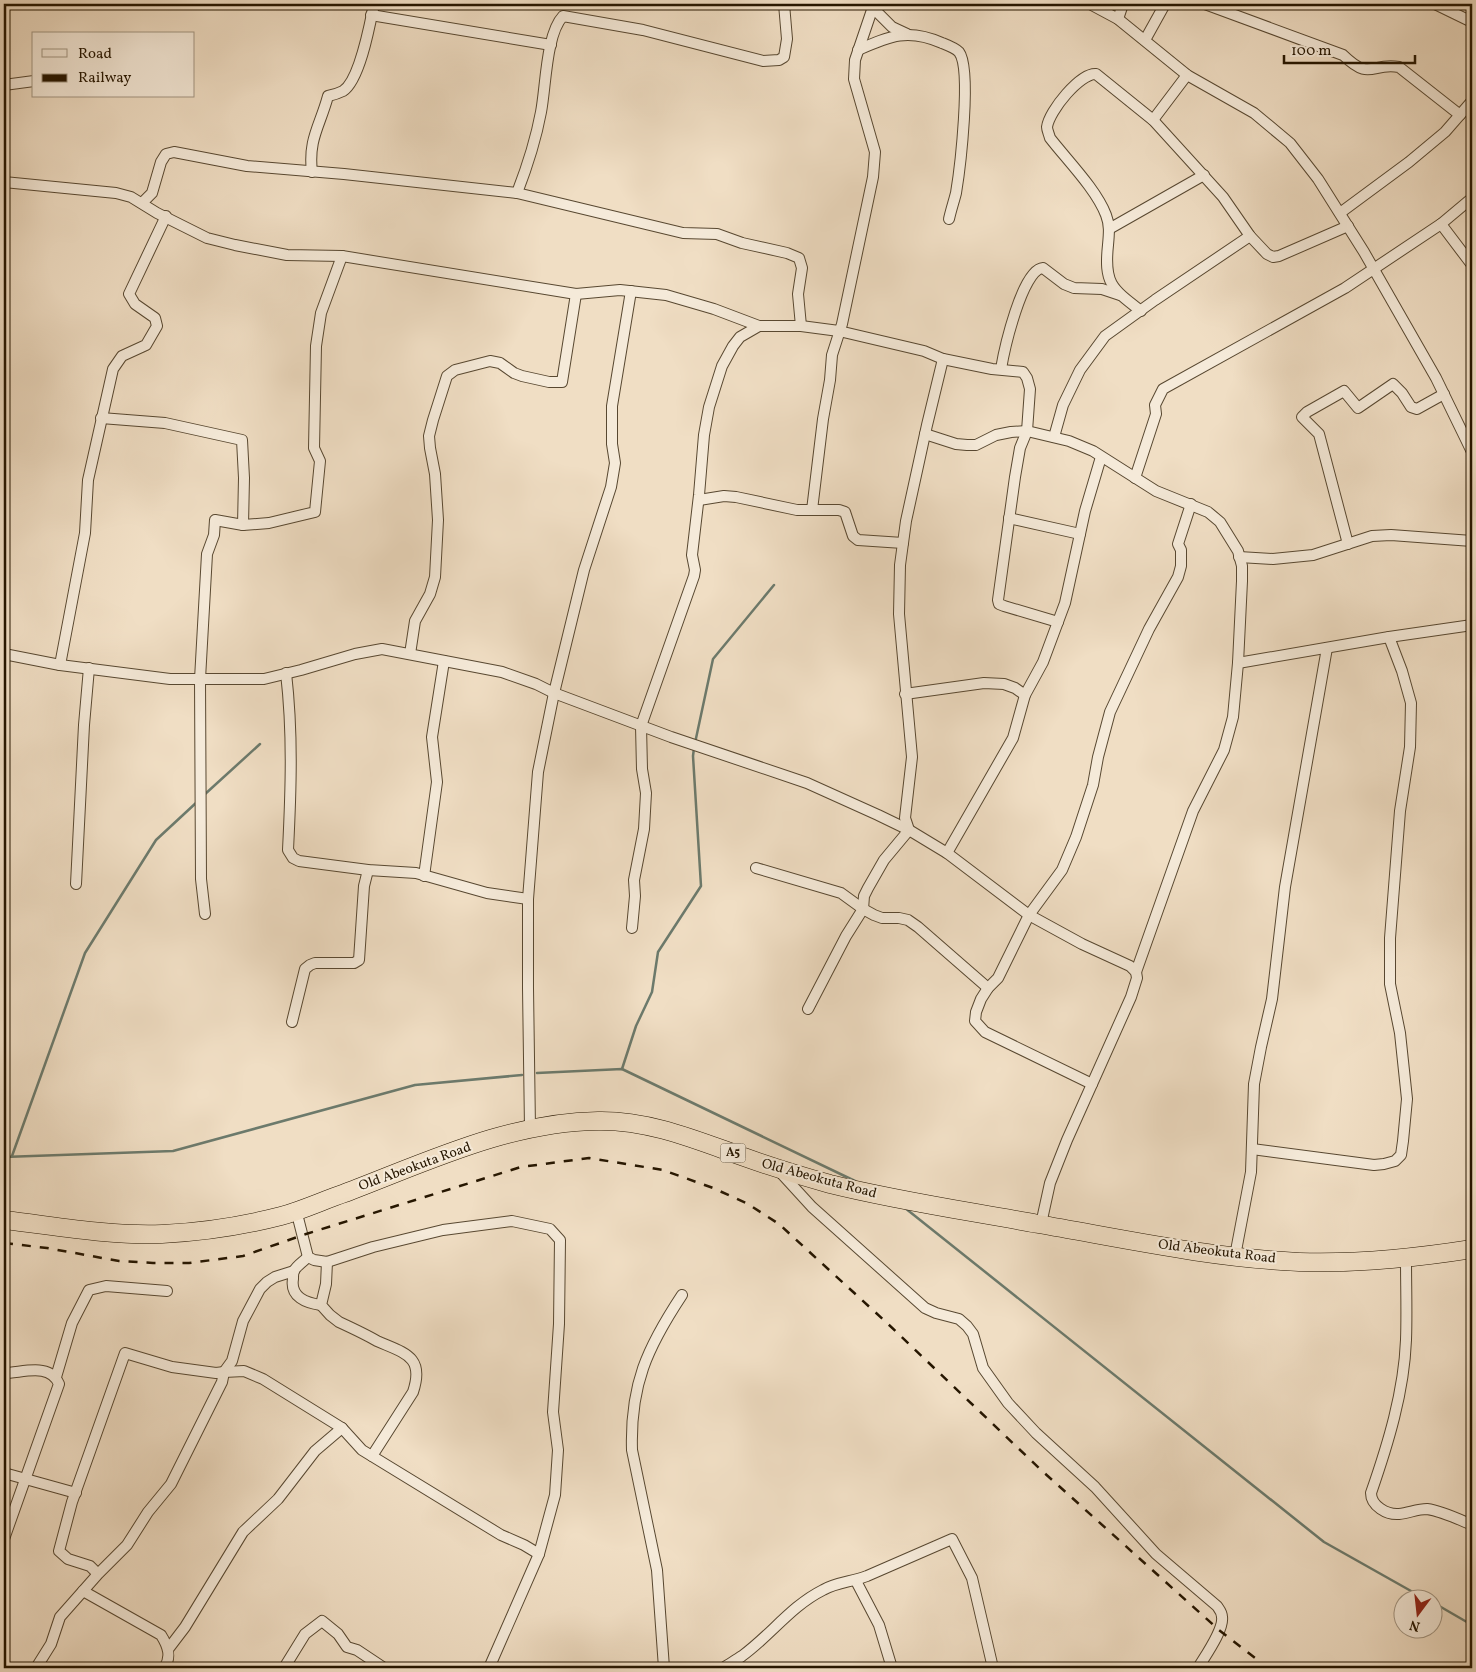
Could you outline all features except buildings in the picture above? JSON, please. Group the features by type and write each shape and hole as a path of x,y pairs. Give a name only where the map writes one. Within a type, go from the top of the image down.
{"highway":[{"name":"Old Abeokuta Road","path":"4,1220 118,1233 159,1234 201,1231 238,1225 285,1215 490,1138 530,1128 566,1122 601,1121 640,1124 678,1133 778,1169 873,1194 1165,1247 1301,1262 1406,1259 1472,1249"}],"street":[{"path":"312,172 310,157 314,136 328,96 343,91 351,83 360,64 374,4"},
{"path":"517,193 529,160 541,113 550,45 556,23 563,16 643,30 763,61 779,60 784,57 787,49 784,4"},
{"path":"1090,4 1118,19 1187,75 1254,113 1290,143 1318,179 1374,269 1444,394 1472,452"},
{"path":"1118,19 1122,4"},
{"path":"1145,40 1165,4"},
{"path":"1205,4 1343,55 1363,70 1399,67 1460,115"},
{"path":"1434,4 1472,22"},
{"path":"873,5 892,27 908,34 924,36 950,46 958,52 964,64 964,123 956,191 949,219"},
{"path":"812,510 832,355 873,177 875,152 854,79 855,60 873,5"},
{"path":"371,15 550,45"},
{"path":"858,50 881,40 908,34"},
{"path":"1120,295 1108,277 1106,264 1109,229 1106,215 1097,196 1050,138 1047,128 1051,114 1062,98 1092,74 1096,74 1153,120 1223,197 1250,236 1267,254 1276,257 1348,226"},
{"path":"1153,120 1187,75"},
{"path":"4,84 32,81"},
{"path":"1340,213 1409,162 1445,132 1472,101"},
{"path":"142,203 152,193 161,162 166,154 174,152 247,166 344,174 517,193 683,233 717,234 742,243 787,253 799,258 802,268 798,294 801,326"},
{"path":"1109,229 1204,175"},
{"path":"4,182 116,193 131,197 207,238 235,245 287,254 342,256 576,294 620,290 666,295 714,308 759,326 801,326 839,331 924,351 943,359 1023,372 1027,378 1030,390 1027,431 1020,448 998,600 1004,606 1058,622"},
{"path":"1135,478 1156,414 1155,405 1163,389 1324,301 1441,224 1472,198"},
{"path":"60,664 85,533 88,480 113,369 122,356 146,345 157,326 155,318 135,304 129,294 166,216"},
{"path":"1441,224 1472,265"},
{"path":"1054,437 1063,404 1080,370 1105,336 1250,236"},
{"path":"205,914 201,879 200,679 207,554 214,534 216,520 243,525 269,523 315,512 320,462 314,448 316,346 321,313 342,256"},
{"path":"1001,369 1017,308 1028,284 1039,268 1043,268 1064,284 1074,288 1102,289 1120,295 1141,310"},
{"path":"530,1128 528,899 538,772 554,693 584,570 611,487 615,463 612,444 612,406 631,291"},
{"path":"410,654 415,621 430,594 435,577 438,520 435,474 429,436 447,376 456,370 490,361 500,363 522,376 550,382 562,382 576,294"},
{"path":"632,928 635,896 634,880 645,820 646,793 642,769 640,726 694,576 695,570 692,555 706,422 722,366 740,337 759,326"},
{"path":"909,830 905,818 912,757 899,614 900,565 906,521 943,359"},
{"path":"1348,544 1319,434 1302,417 1307,412 1344,391 1358,408 1393,384 1402,393 1411,407 1417,409 1444,394"},
{"path":"101,418 165,423 242,440 244,478 243,525"},
{"path":"925,434 956,444 976,445 996,435 1027,431 1054,437 1093,451 1156,491 1208,512 1220,522 1238,551 1240,558 1242,581 1238,663 1233,717 1224,750 1193,811 1136,972 1137,978 1131,997 1050,1183 1041,1224"},
{"path":"947,853 1013,738 1025,695 1043,662 1065,604 1080,534 1101,457"},
{"path":"699,500 724,496 797,510 839,510 845,512 853,536 858,540 903,543"},
{"path":"1092,1084 996,1038 978,1026 975,1021 976,1012 988,988 998,978 1029,915 1062,870 1076,837 1093,785 1098,756 1110,712 1149,629 1178,577 1181,566 1181,550 1178,544 1191,504"},
{"path":"1010,518 1080,534"},
{"path":"1240,558 1272,559 1314,555 1372,536 1391,535 1472,541"},
{"path":"1238,663 1472,625"},
{"path":"1252,1149 1374,1165 1396,1161 1400,1155 1407,1099 1400,1033 1390,984 1390,938 1400,811 1410,747 1411,703 1402,671 1389,637"},
{"path":"1235,1256 1250,1179 1254,1084 1272,999 1285,887 1327,648"},
{"path":"4,654 60,664 170,679 264,678 301,670 354,654 382,649 502,672 640,726 807,783 909,830 947,853 1029,915 1082,944 1130,966 1136,972"},
{"path":"424,876 437,782 432,737 444,661"},
{"path":"76,884 84,725 89,668"},
{"path":"286,673 292,748 288,850 292,858 299,862 416,874 487,893 528,899"},
{"path":"905,694 994,683 1004,684 1025,695"},
{"path":"808,1009 846,936 863,909 864,896 876,874 884,860 909,830"},
{"path":"756,868 841,893 863,909 882,918 908,920 988,988"},
{"path":"292,1022 305,969 310,964 354,963 359,960 364,886 368,870"},
{"path":"778,1169 812,1207 925,1308 959,1319 967,1326 972,1334 983,1368 1008,1403 1095,1488 1156,1554 1217,1606 1222,1614 1222,1622 1198,1668"},
{"path":"296,1210 308,1257"},
{"path":"308,1257 327,1262 373,1247 443,1230 512,1221 550,1229 560,1240 559,1324 553,1412 558,1450 555,1495 539,1554 492,1668"},
{"path":"36,1668 52,1644 60,1617 127,1545 148,1512 170,1484 218,1391 224,1372 232,1361 243,1321 260,1289 267,1282 294,1271 308,1257"},
{"path":"1406,1259 1406,1340 1404,1359 1395,1418 1371,1498 1380,1509 1389,1513 1398,1515 1425,1509 1472,1525"},
{"path":"321,1305 326,1284 327,1262"},
{"path":"294,1271 292,1284 296,1294 308,1303 321,1305 339,1322 406,1353 414,1363 417,1381 413,1392 372,1456"},
{"path":"56,1377 72,1323 89,1290 106,1286 167,1291"},
{"path":"664,1668 657,1570 632,1450 631,1430 632,1411 642,1369 652,1343 682,1295"},
{"path":"98,1574 90,1566 68,1559 59,1551 76,1492 125,1353 172,1367 216,1373 244,1371 263,1379 342,1428 362,1450 502,1535 539,1554"},
{"path":"4,1373 26,1370 51,1373 56,1377 59,1384 4,1539"},
{"path":"168,1648 185,1626 243,1532 278,1499 315,1451 342,1428"},
{"path":"4,1473 76,1492"},
{"path":"723,1668 743,1655 802,1602 823,1590 842,1582 856,1580 952,1539 972,1578 994,1668"},
{"path":"856,1580 879,1625 892,1668"},
{"path":"84,1590 161,1635 168,1648 168,1662 164,1668"},
{"path":"284,1668 305,1634 322,1621 338,1634 348,1647 357,1650 384,1668"}],"waterway":[{"path":"695,743 713,659 774,585"},
{"path":"204,795 260,744"},
{"path":"622,1069 636,1026 652,992 658,952 701,886 694,748"},
{"path":"12,1156 85,953 156,840 197,802"},
{"path":"537,1073 622,1069 855,1181"},
{"path":"4,1157 173,1151 415,1085 522,1075"},
{"path":"905,1208 1324,1542 1409,1590"},
{"path":"1444,1609 1472,1625"}],"railway":[{"path":"4,1243 47,1248 119,1261 189,1263 243,1256 306,1234 521,1167 589,1158 663,1170 713,1188 748,1204 779,1224 887,1323 1040,1469 1219,1630 1268,1668"}]}
